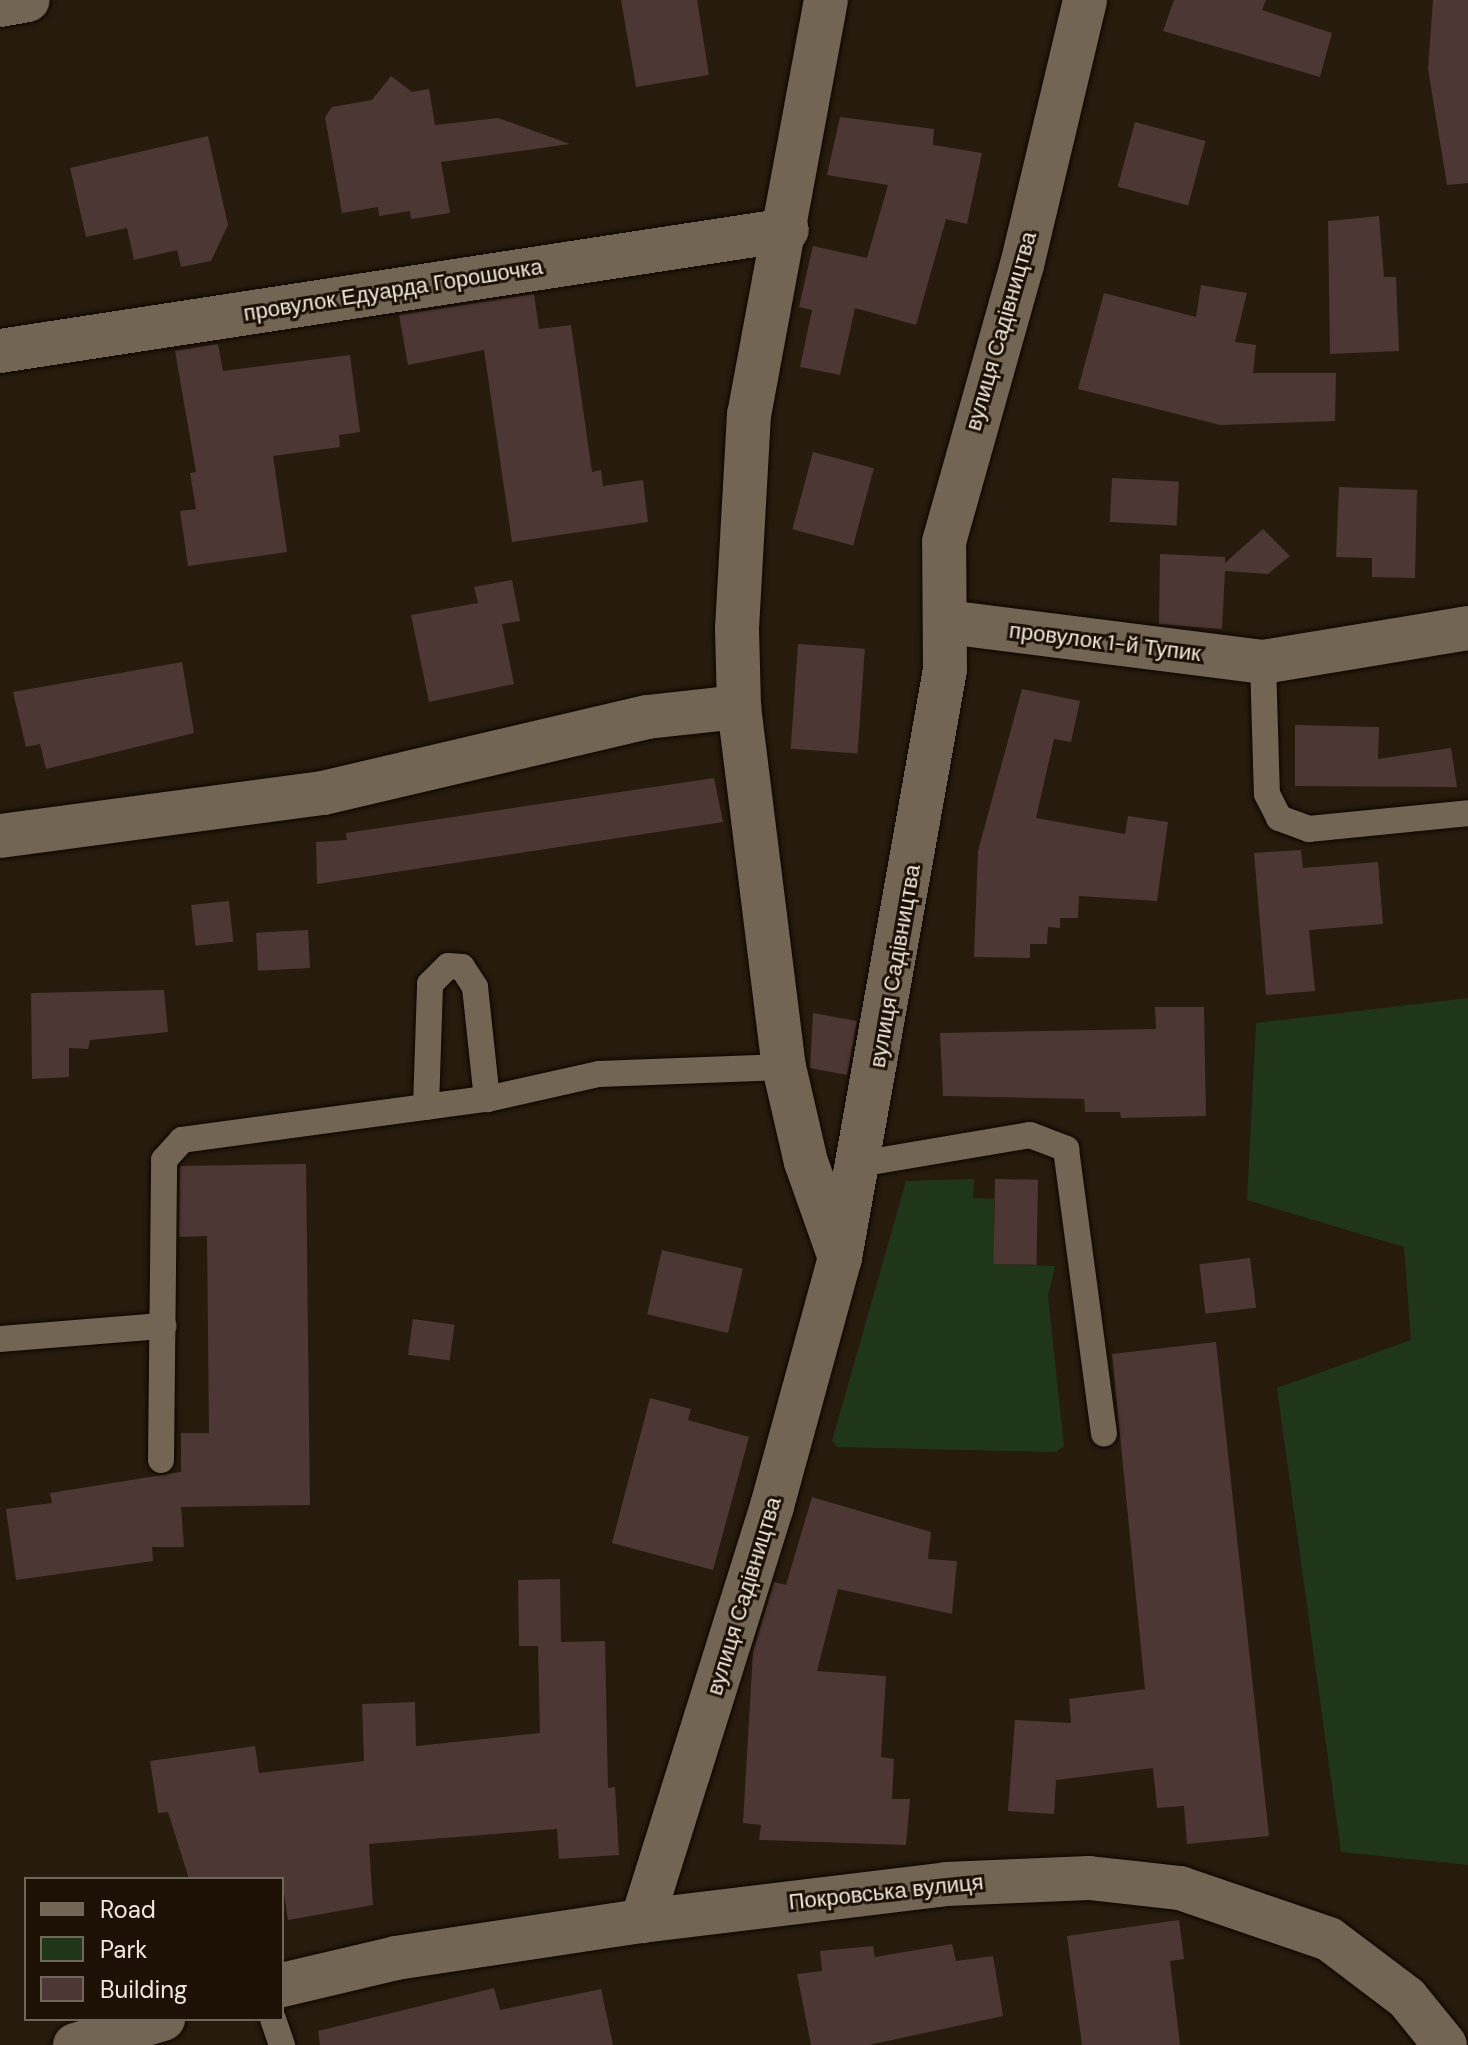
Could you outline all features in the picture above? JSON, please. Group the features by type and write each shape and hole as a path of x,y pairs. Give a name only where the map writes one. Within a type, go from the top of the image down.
{"street":[{"path":"0,5 28,0"},
{"path":"826,0 787,230 749,414 739,707 784,1067 806,1162 840,1258"},
{"name":"вулиця Садівництва","path":"642,1921 772,1506 840,1258 945,670 947,622 941,579 951,507 1022,265 1085,0"},
{"name":"провулок Едуарда Горошочка","path":"0,351 787,230"},
{"name":"провулок 1-й Тупик","path":"947,622 1263,662 1468,628"},
{"path":"0,836 323,793 647,717 739,707"},
{"name":"Покровська вулиця","path":"284,1985 396,1958 642,1921 960,1883 1135,1881 1225,1900 1329,1939 1407,1998 1445,2045"},
{"path":"75,2045 156,2021"}],"lane":[{"path":"1263,662 1267,794 1279,818 1309,829 1468,813"},
{"path":"426,1107 430,984 448,966 462,967 475,987 487,1099"},
{"path":"161,1460 164,1160 171,1148 198,1136 487,1099 599,1074 784,1067"},
{"path":"859,1164 1030,1135 1066,1149 1104,1433"},
{"path":"0,1339 163,1326"},
{"path":"274,2021 282,2045"}],"green space":[{"path":"1468,998 1468,1865 1341,1852 1277,1388 1411,1340 1404,1247 1247,1200 1256,1023"},
{"path":"974,1179 973,1198 994,1199 994,1264 1055,1266 1048,1296 1064,1446 1056,1452 838,1447 832,1441 906,1181"}],"building":[{"path":"621,0 697,0 709,75 636,87"},
{"path":"1174,0 1266,0 1262,10 1332,33 1320,77 1163,31"},
{"path":"1433,0 1468,0 1468,183 1447,185 1428,69"},
{"path":"391,76 412,92 429,89 435,125 498,118 570,144 441,162 450,213 411,219 410,211 379,216 378,207 342,213 325,117 332,107 372,100"},
{"path":"840,117 934,129 933,145 982,153 967,224 946,219 916,325 855,308 840,375 800,367 812,310 799,307 813,246 867,258 888,185 827,175"},
{"path":"1135,122 1206,141 1188,206 1118,187"},
{"path":"208,136 228,225 211,261 181,267 177,250 134,260 127,228 86,237 70,168"},
{"path":"1379,216 1384,277 1396,277 1399,351 1330,354 1328,221"},
{"path":"1201,285 1247,293 1235,342 1256,345 1253,373 1336,373 1335,421 1220,425 1078,389 1104,293 1196,317"},
{"path":"534,294 539,329 571,325 592,472 601,470 603,486 643,480 648,522 512,542 484,350 408,365 399,315"},
{"path":"218,344 223,371 350,355 360,432 339,435 340,447 273,456 287,552 188,566 180,511 196,509 190,473 196,472 175,351"},
{"path":"813,452 874,468 853,546 792,529"},
{"path":"1112,478 1179,482 1177,525 1110,522"},
{"path":"1339,487 1417,490 1415,578 1372,577 1372,558 1336,557"},
{"path":"1263,529 1290,556 1268,574 1225,571 1222,629 1159,624 1160,554 1225,557 1225,563"},
{"path":"512,580 520,621 502,624 514,684 429,702 411,615 478,603 474,587"},
{"path":"798,644 865,649 858,753 791,749"},
{"path":"182,662 194,733 46,769 40,744 26,747 13,692"},
{"path":"1022,689 1080,701 1071,742 1054,739 1036,818 1125,834 1128,816 1168,822 1157,901 1079,896 1078,918 1060,918 1060,928 1048,927 1047,944 1030,944 1030,958 974,957 978,851"},
{"path":"1295,725 1379,727 1378,759 1451,748 1457,787 1295,786"},
{"path":"714,778 723,822 317,884 316,842 347,840 346,833"},
{"path":"1301,850 1303,868 1378,862 1383,924 1309,930 1315,991 1266,995 1254,853"},
{"path":"229,901 233,942 195,946 191,905"},
{"path":"308,930 310,968 258,971 256,933"},
{"path":"164,990 168,1032 90,1040 88,1049 69,1048 69,1077 32,1079 31,993"},
{"path":"1155,1007 1204,1007 1206,1116 1121,1118 1120,1112 1085,1112 1084,1099 943,1096 940,1033 1156,1029"},
{"path":"813,1013 857,1021 847,1075 810,1068"},
{"path":"306,1164 310,1505 181,1507 184,1547 152,1547 153,1561 16,1580 6,1509 52,1503 50,1493 181,1472 181,1433 209,1433 207,1236 179,1237 180,1166"},
{"path":"995,1179 1038,1180 1037,1265 994,1264"},
{"path":"662,1250 743,1269 728,1333 647,1314"},
{"path":"1250,1258 1256,1308 1205,1314 1199,1264"},
{"path":"413,1319 455,1325 450,1360 408,1355"},
{"path":"1216,1342 1269,1836 1187,1844 1184,1806 1157,1808 1153,1768 1056,1780 1054,1814 1008,1811 1015,1720 1071,1723 1069,1699 1145,1689 1112,1354"},
{"path":"650,1398 691,1409 688,1420 749,1437 713,1570 612,1543"},
{"path":"812,1497 931,1532 928,1559 957,1561 952,1614 838,1589 817,1671 886,1676 881,1757 894,1759 892,1799 910,1799 906,1845 759,1840 761,1825 743,1823 753,1652 774,1582 786,1585"},
{"path":"560,1579 561,1642 605,1641 608,1788 615,1787 619,1855 559,1859 557,1829 369,1844 373,1905 288,1920 284,1877 188,1877 168,1812 158,1813 150,1761 255,1746 259,1773 364,1761 362,1704 415,1702 416,1746 540,1733 538,1646 519,1646 518,1580"},
{"path":"1179,1920 1184,1959 1170,1961 1180,2045 1082,2045 1067,1936"},
{"path":"952,1944 956,1961 993,1956 1003,2016 869,2045 811,2045 797,1974 822,1971 820,1951 873,1946 875,1957"},
{"path":"494,1988 500,2010 601,1989 613,2045 320,2045 318,2031"}]}
